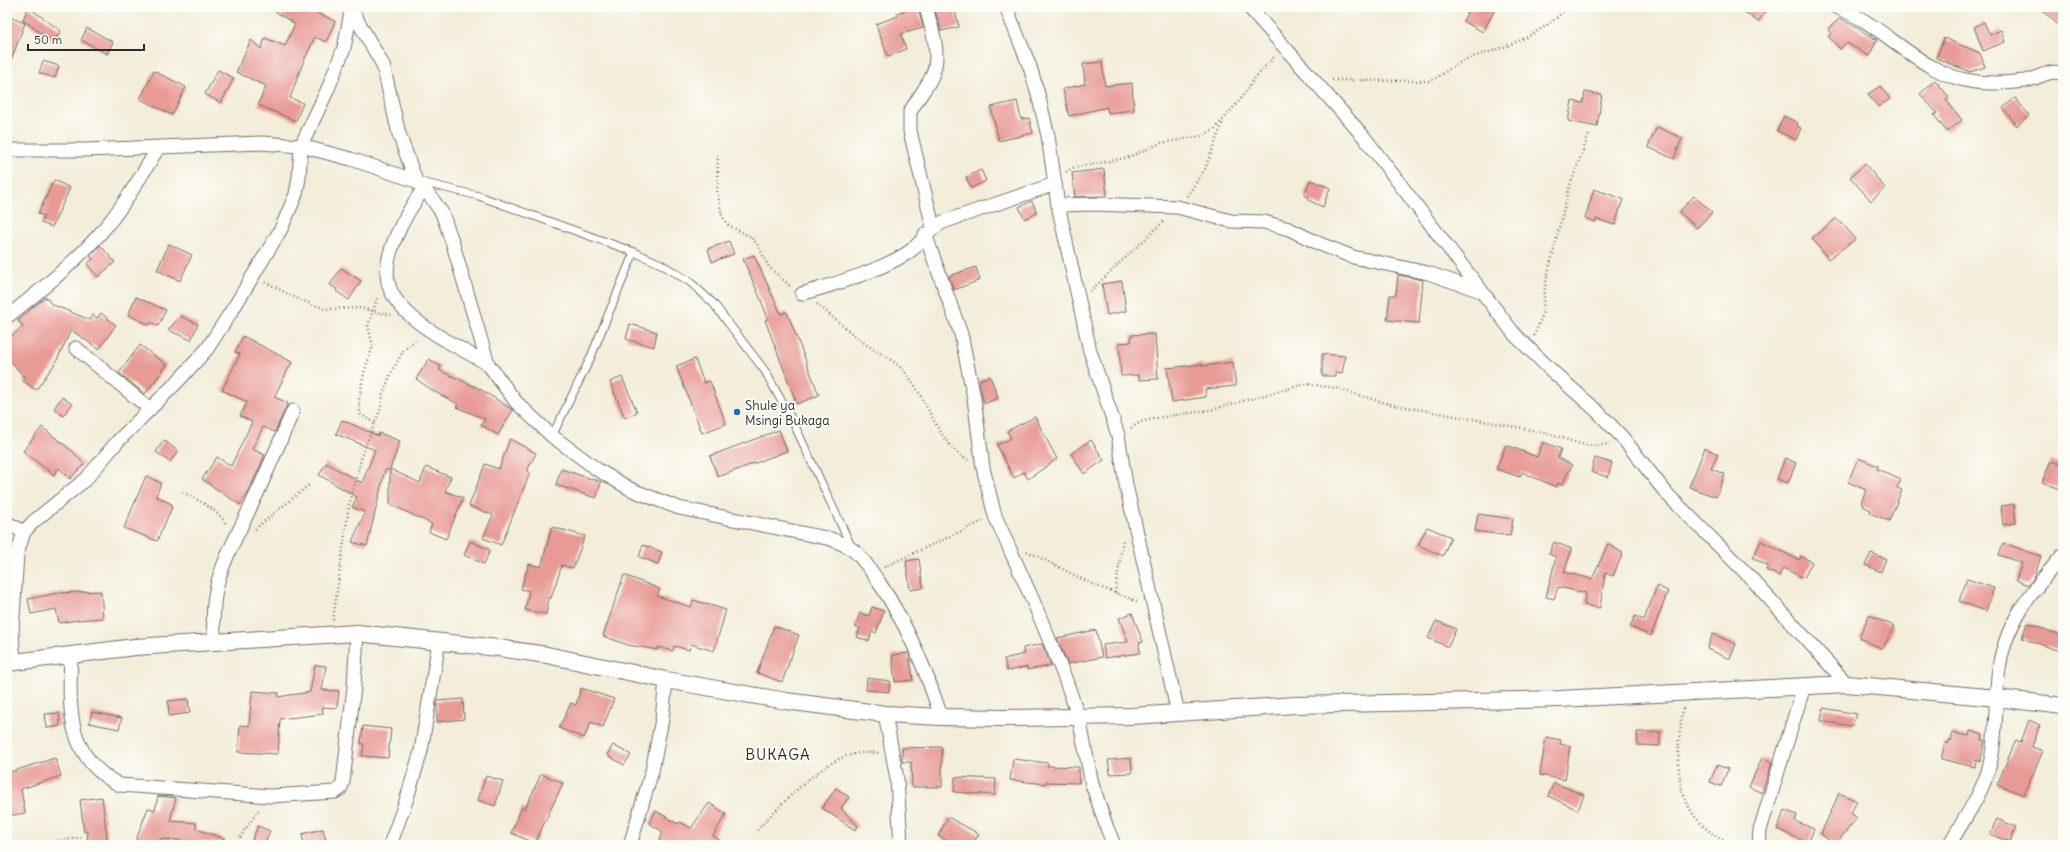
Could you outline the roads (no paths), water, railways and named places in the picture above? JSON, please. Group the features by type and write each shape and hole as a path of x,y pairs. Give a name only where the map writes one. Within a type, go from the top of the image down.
{"street":[{"path":"926,7 936,47 935,67 931,79 910,112 909,118 910,130 920,167 929,231 960,334 974,398 983,468 995,516 1049,639 1079,718 1092,784 1114,845"},
{"path":"1006,7 1030,67 1038,94 1048,136 1058,205 1090,351 1118,435 1126,485 1178,713"},
{"path":"1249,7 1316,80 1364,137 1515,335 1529,350 1597,411 1622,437 1667,494 1748,575 1847,684"},
{"path":"1836,7 1857,16 1923,61 1947,75 1971,81 2003,82 2027,81 2054,73 2063,74"},
{"path":"352,9 344,48 327,91 301,146 299,178 296,194 281,229 253,276 207,348 179,380 118,441 86,479 33,522 24,532 17,554 10,662 71,656 135,647 357,633 439,641 547,655 666,680 786,702 885,714 941,717 1079,718 1296,705 1560,699 1847,684 1997,698 2063,706"},
{"path":"352,9 383,65 399,134 420,184 442,213 450,234 488,364 516,402 552,436 598,470 632,490 679,508 728,519 812,534 831,539 853,550 872,573 898,611 916,646 929,677 941,717"},
{"path":"7,150 158,148 261,143 301,146 351,159 420,184"},
{"path":"7,317 40,291 99,235 124,203 158,148"},
{"path":"420,184 394,242 387,274 390,288 396,300 407,313 431,330 488,364"},
{"path":"802,294 846,280 893,261 908,253 929,231 993,204 1022,196 1055,184"},
{"path":"1058,205 1094,204 1177,207 1231,221 1264,222 1278,225 1353,257 1428,273 1481,291"},
{"path":"76,348 150,409"},
{"path":"215,641 212,609 216,586 229,548 236,536 293,411"},
{"path":"7,523 24,532"},
{"path":"1949,845 1981,790 1990,764 1994,742 1998,675 2002,651 2014,619 2031,592 2059,567 2063,555"},
{"path":"71,656 70,707 72,725 91,765 104,777 120,785 271,796 318,795 335,792 340,788 343,782 348,743 357,633"},
{"path":"390,845 407,798 421,751 439,641"},
{"path":"630,845 652,771 662,719 666,680"},
{"path":"1758,845 1760,830 1804,686"},
{"path":"885,714 897,779 901,845"}],"lane":[{"path":"420,184 486,198 634,252 661,264 690,282 713,303 765,371 794,422 853,550"},
{"path":"552,436 590,359 634,252"}],"place":[{"name":"Shule ya Msingi Bukaga","path":"737,412"}],"district":[{"name":"BUKAGA","path":"778,754"}]}
